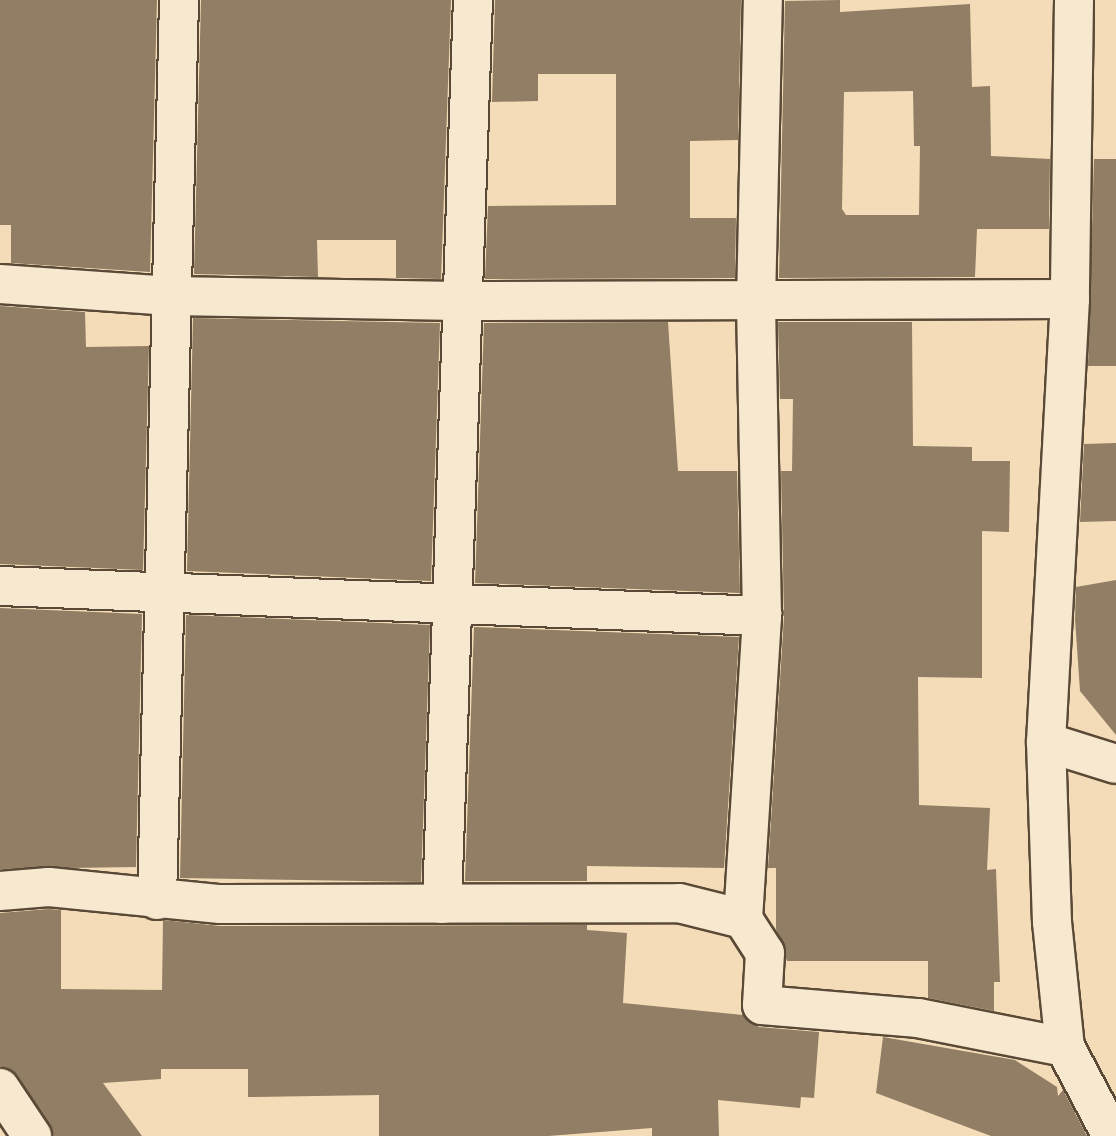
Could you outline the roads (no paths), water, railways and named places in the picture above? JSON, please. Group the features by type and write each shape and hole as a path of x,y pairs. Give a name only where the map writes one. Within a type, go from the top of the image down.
{"street":[{"path":"157,900 161,590 179,0"},
{"path":"442,904 459,301 473,0"},
{"path":"763,0 756,302 762,616 743,919 765,953 762,1005 918,1018 1065,1047"},
{"path":"1074,0 1070,299 1046,742 1052,922 1065,1047 1112,1136"},
{"path":"0,284 171,296 459,301 1070,299"},
{"path":"0,586 161,590 452,608 762,616"},
{"path":"1046,742 1116,764"},
{"path":"0,891 49,887 157,900 679,903 743,919"},
{"path":"0,1088 32,1136"}]}
